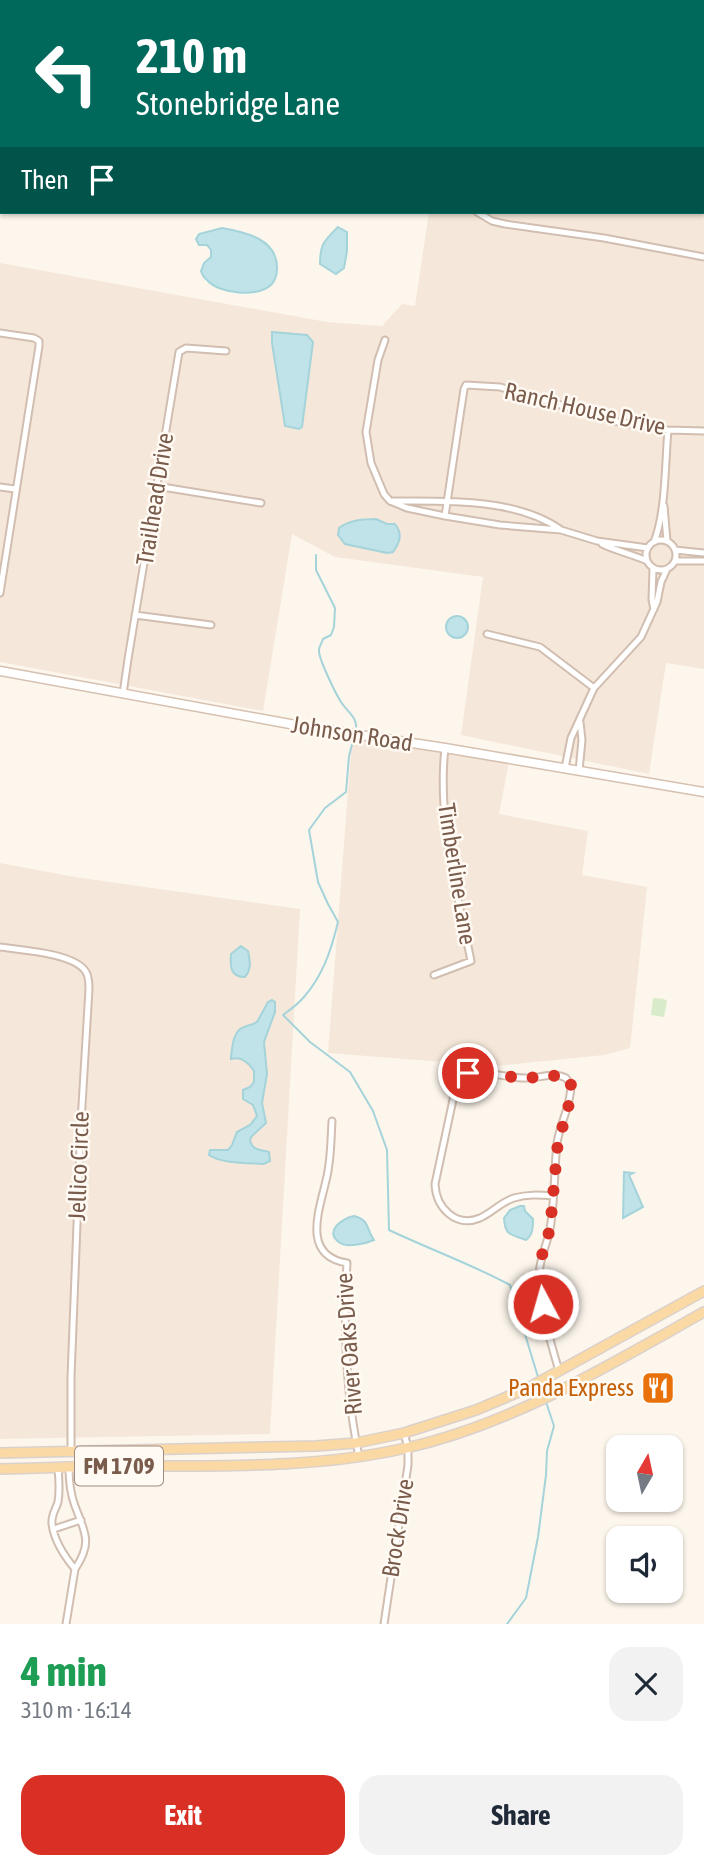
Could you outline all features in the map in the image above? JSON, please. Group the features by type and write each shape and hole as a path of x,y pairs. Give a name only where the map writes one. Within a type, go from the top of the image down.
{"main road":[{"name":"FM 1709","path":"0,1454 276,1448 356,1443 404,1433 458,1417 528,1388 704,1290"},
{"name":"FM 1709","path":"0,1469 256,1465 328,1461 408,1448 450,1436 528,1406 628,1355 704,1312"},
{"path":"58,1468 58,1464 75,1451"}],"street":[{"path":"480,214 492,221 505,224 604,238 704,257"},
{"path":"0,333 39,341 0,593"},
{"path":"385,340 378,360 366,432 372,463 384,494 390,501 407,508 445,516 500,525 561,530 597,541 648,548"},
{"name":"Trailhead Drive","path":"123,694 179,352 186,348 226,351"},
{"name":"Ranch House Drive","path":"447,501 466,385 500,387 618,422 668,430 704,431"},
{"path":"647,561 648,548 658,532 668,430"},
{"path":"0,486 15,489"},
{"path":"156,486 261,503"},
{"path":"663,496 667,541"},
{"path":"390,501 447,501 502,506 548,520 561,530"},
{"path":"445,516 447,501"},
{"path":"597,541 647,561 653,568 667,569"},
{"path":"654,542 667,541 676,550 704,553"},
{"path":"565,768 571,738 594,688 641,637 654,608 661,582 667,569 675,561 676,550"},
{"path":"675,561 704,561"},
{"path":"653,568 654,608"},
{"path":"135,615 211,625"},
{"path":"488,634 540,647 594,688"},
{"name":"Johnson Road","path":"0,671 362,736 704,792"},
{"path":"579,771 582,740 580,721"},
{"name":"Timberline Lane","path":"434,975 471,961 448,841 442,776 445,748"},
{"name":"Jellico Circle","path":"0,947 62,957 76,963 87,973 89,989 72,1366 75,1451"},
{"path":"553,1196 517,1198 471,1220 452,1216 440,1204 435,1184 460,1076 468,1073 525,1078 562,1075 569,1080 571,1089 568,1110 558,1141 553,1196 548,1235 539,1265 539,1280 556,1372"},
{"name":"River Oaks Drive","path":"332,1121 328,1171 316,1228 322,1250 338,1261 347,1263 347,1368 359,1457"},
{"name":"Brock Drive","path":"384,1624 408,1465 408,1448 404,1433"},
{"path":"65,1624 75,1569 84,1556 86,1545 86,1531 71,1493 69,1467"},
{"path":"58,1468 60,1487 53,1515 54,1529 66,1559 75,1569"},
{"path":"54,1529 81,1520"}],"shaded area":[{"path":"429,214 704,214 704,669 666,663 649,774 461,735 483,577 335,557 292,534 263,711 0,662 0,263 327,322 382,326 402,304 415,306"},
{"path":"352,738 509,762 499,814 588,831 582,875 647,887 630,1048 604,1055 495,1066 328,1053"},
{"path":"0,863 75,877 300,909 270,1434 0,1439"}],"green space":[{"path":"653,998 667,1001 664,1017 651,1015"}],"water":[{"path":"338,227 347,232 347,251 344,268 336,274 320,264 320,257 324,243"},
{"path":"222,228 250,235 266,244 276,259 276,277 272,284 248,293 220,288 205,278 201,271 204,263 211,257 211,250 207,245 199,245 196,239 199,234"},
{"path":"272,332 307,335 313,342 302,427 299,429 285,426"},
{"path":"376,519 395,524 399,531 400,538 393,552 345,544 338,535 339,528 348,523"},
{"path":"453,616 461,616 468,623 468,631 461,638 453,638 446,631 446,623"},
{"path":"241,946 248,951 249,958 250,967 245,977 236,975 231,967 231,954"},
{"path":"268,1002 275,1002 275,1012 264,1042 267,1074 262,1103 266,1123 250,1141 256,1149 269,1152 270,1161 264,1164 243,1163 214,1158 209,1155 210,1150 228,1150 237,1132 250,1125 257,1116 253,1105 243,1099 243,1090 254,1082 254,1071 244,1061 231,1059 232,1050 238,1032 257,1022"},
{"path":"624,1172 633,1173 629,1175 643,1207 623,1218"},
{"path":"524,1206 533,1219 533,1228 526,1240 509,1233 505,1228 504,1218 510,1210"},
{"path":"354,1216 365,1222 374,1240 348,1245 335,1239 333,1234 336,1226"}],"waterway":[{"path":"316,555 316,570 335,608 334,627 331,635 323,639 319,654 339,698 354,719 356,731"},
{"path":"354,737 349,756 346,792 325,808 309,830 318,882 338,922 326,962 311,989 283,1015 310,1042 350,1072 373,1111 387,1150 389,1230 510,1285 538,1377"},
{"path":"507,1624 526,1598 538,1537 547,1451 554,1426 546,1402"}],"place":[{"name":"Panda Express","path":"658,1388"}],"route":[{"path":"468,1073 525,1078 562,1075 571,1085 568,1110 558,1141 550,1229 539,1265 543,1304"}]}
